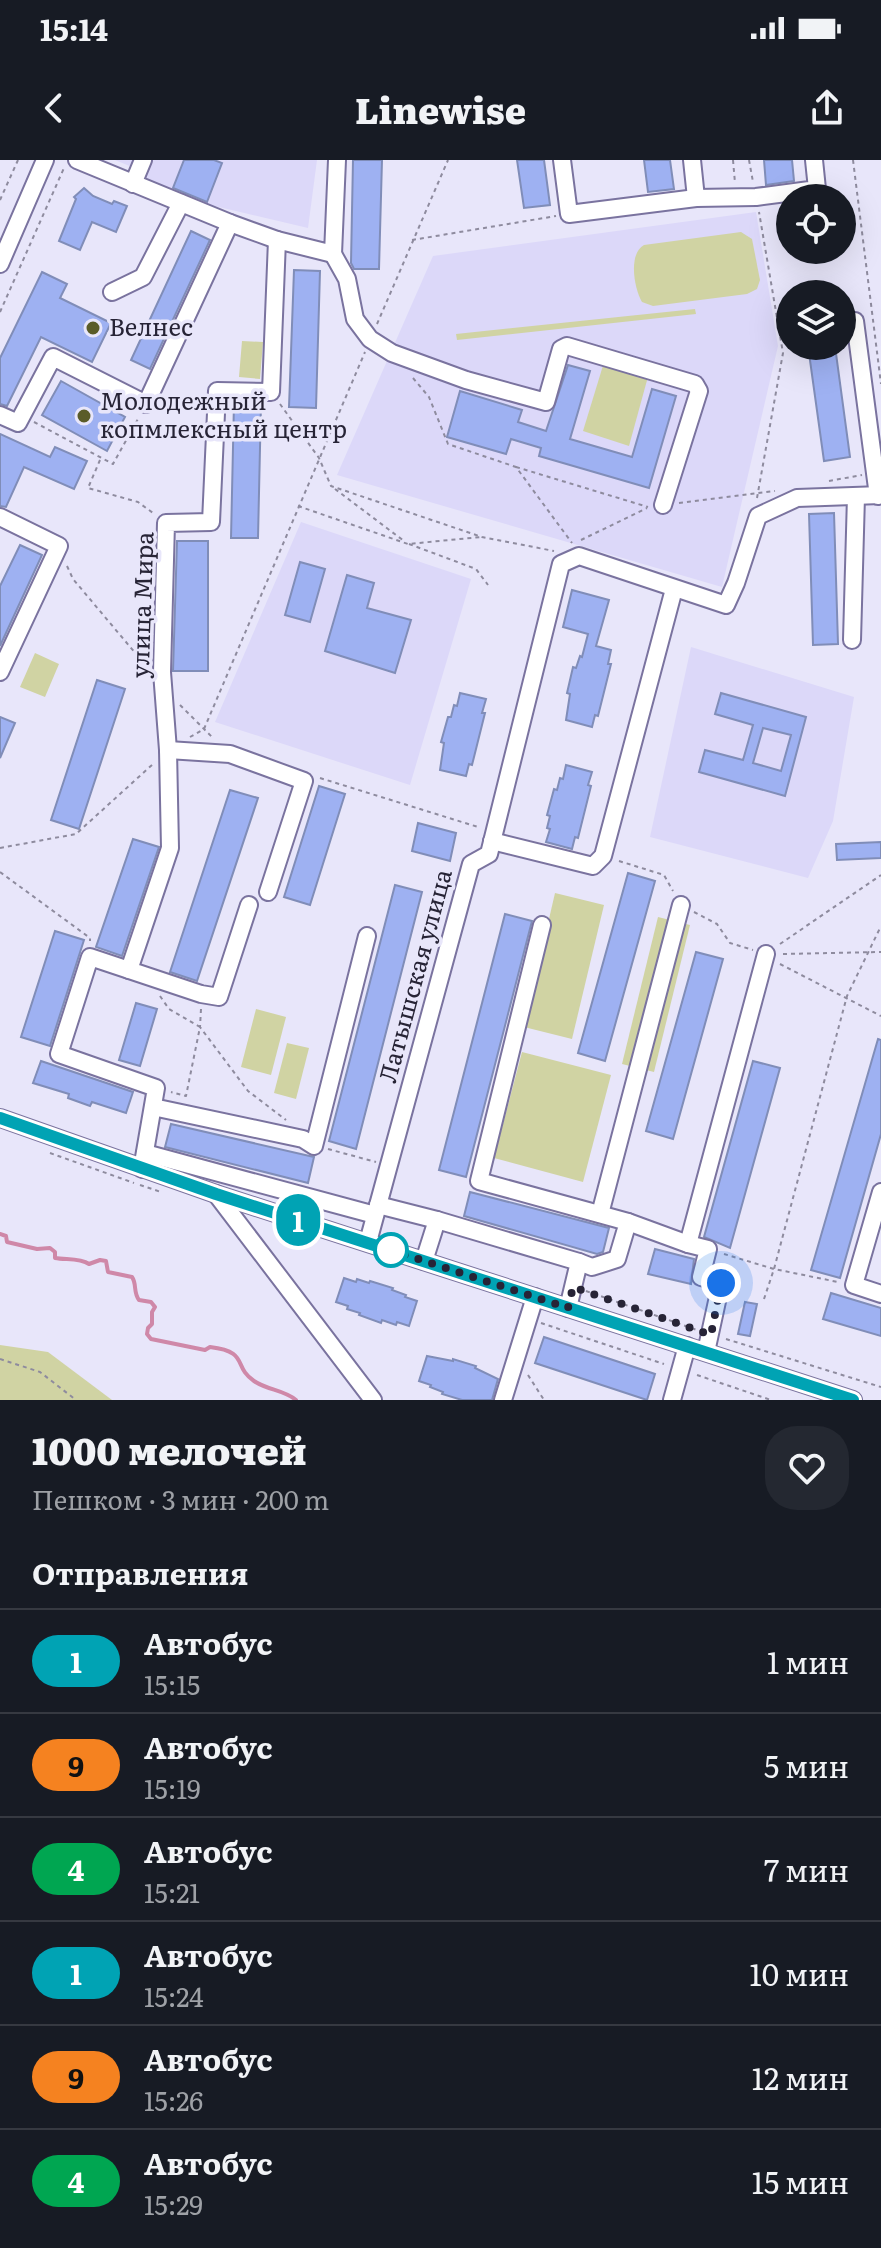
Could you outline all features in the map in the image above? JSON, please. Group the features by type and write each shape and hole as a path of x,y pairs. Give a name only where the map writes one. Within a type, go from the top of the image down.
{"street":[{"path":"0,264 45,160"},
{"path":"77,160 230,223 277,240 333,254"},
{"path":"133,184 143,160"},
{"path":"337,160 333,254 347,279 355,319 370,339 392,353 466,380 546,402 561,349 567,346 695,384 699,391 663,505"},
{"path":"562,160 569,214 696,198 756,197 817,189 814,160"},
{"path":"692,160 696,198"},
{"path":"112,292 143,277 181,203"},
{"path":"0,415 18,423 53,357 146,404 230,223"},
{"path":"271,392 277,240"},
{"path":"579,556 726,605 758,516 797,498 880,496 856,329"},
{"name":"улица Мира","path":"129,970 170,848 163,687 166,523 211,522 217,391 271,392"},
{"path":"852,640 856,496"},
{"path":"0,517 59,546 0,672"},
{"name":"Латышская улица","path":"368,1242 471,864 489,854 561,564 579,556"},
{"path":"493,836 593,866 603,856 674,589"},
{"path":"168,750 230,754 304,781 268,892"},
{"path":"143,1161 156,1088 59,1054 90,957 201,994 219,997 249,905"},
{"path":"600,1214 681,905"},
{"path":"542,925 479,1181 628,1222 708,1249 701,1277 721,1283 706,1352"},
{"path":"153,1107 309,1142 367,936"},
{"path":"688,1244 766,954"},
{"path":"0,1118 143,1161 437,1220 592,1267 617,1259 628,1222"},
{"path":"143,1161 216,1194 853,1400"},
{"path":"881,1192 854,1285 881,1294"},
{"path":"216,1194 373,1400"},
{"path":"424,1261 437,1220"},
{"path":"568,1308 579,1262"},
{"path":"503,1400 535,1297"},
{"path":"672,1400 687,1346"}],"path":[{"path":"0,200 18,160"},
{"path":"0,312 67,160"},
{"path":"0,848 76,834 168,750 204,729 448,160"},
{"path":"733,160 736,198"},
{"path":"749,160 783,353 756,506"},
{"path":"853,160 881,384"},
{"path":"412,240 569,214"},
{"path":"410,375 429,397 448,444 649,507 573,544 516,467"},
{"path":"271,392 319,458 331,486 408,544 482,537"},
{"path":"23,415 113,464 146,404"},
{"path":"101,459 88,488 138,502 166,523"},
{"path":"829,481 875,473"},
{"path":"331,486 482,537 579,556"},
{"path":"663,505 784,489"},
{"path":"298,506 476,569 488,585"},
{"path":"59,546 73,579 163,687 213,737"},
{"path":"304,781 317,777 493,836"},
{"path":"603,856 664,875 681,905 717,924 730,943 766,954 794,973 847,996 881,1016"},
{"path":"0,872 90,938 90,957"},
{"path":"766,954 881,875"},
{"path":"764,1299 847,996 881,926"},
{"path":"766,954 881,952"},
{"path":"147,975 169,1009 200,1027 248,1091 284,1117 309,1142 389,1165"},
{"path":"156,1088 186,1096 200,1027 201,994"},
{"path":"44,1150 163,1193"},
{"path":"708,1249 774,1269 854,1285"},
{"path":"573,1287 711,1335 881,1387"},
{"path":"530,1319 771,1400"},
{"path":"0,1359 40,1372 76,1400"},
{"path":"516,1362 536,1384 544,1400"}],"shaded area":[{"path":"115,160 317,160 308,228 206,204 137,176 132,167"},
{"path":"756,212 776,334 776,355 722,587 337,475 433,256"},
{"path":"301,522 471,579 410,785 215,722"},
{"path":"691,647 854,697 833,821 808,878 650,837"}],"green space":[{"path":"741,232 752,239 760,280 757,289 747,294 653,306 642,302 635,280 634,263 639,249 644,245"},
{"path":"695,309 696,314 457,340 456,334"},
{"path":"242,341 263,342 260,379 239,377"},
{"path":"605,359 649,373 629,446 583,431"},
{"path":"35,653 59,664 45,697 20,687"},
{"path":"555,893 604,905 572,1039 524,1027"},
{"path":"658,917 690,925 654,1072 622,1064"},
{"path":"256,1009 286,1017 271,1075 241,1067"},
{"path":"287,1043 309,1048 296,1099 274,1093"},
{"path":"522,1052 611,1075 583,1182 494,1158"},
{"path":"0,1345 48,1352 112,1400 0,1400"}],"building":[{"path":"184,160 222,163 207,202 173,188"},
{"path":"353,160 382,160 379,269 354,269 351,263"},
{"path":"517,160 544,160 550,205 524,208"},
{"path":"644,160 670,160 674,189 648,192"},
{"path":"764,160 792,160 794,181 766,185"},
{"path":"84,188 93,196 112,204 114,201 127,206 116,232 92,222 80,250 59,241 76,199 74,197"},
{"path":"191,231 210,240 150,369 131,360"},
{"path":"294,270 320,271 316,408 289,407"},
{"path":"42,272 67,284 60,298 111,323 92,362 41,337 7,406 0,404 0,358"},
{"path":"810,360 837,360 850,457 824,461"},
{"path":"568,365 590,371 570,439 632,457 652,389 676,396 649,488 539,456 541,448 511,439 506,454 447,437 460,391 522,410 518,422 546,431"},
{"name":"Молодежный копмлексный центр","path":"61,381 125,417 107,451 42,415"},
{"path":"234,402 261,403 258,538 231,538"},
{"path":"0,434 50,457 55,447 87,461 74,489 24,467 6,507 0,506"},
{"path":"834,513 838,644 813,645 809,514"},
{"path":"177,541 208,541 208,671 173,671"},
{"path":"20,545 42,555 0,646 0,586"},
{"path":"300,562 325,569 310,622 285,615"},
{"path":"347,575 374,583 367,608 411,620 395,673 325,651"},
{"path":"572,590 609,600 596,646 611,650 608,664 611,664 598,716 595,715 592,727 566,720 570,694 567,693 573,667 576,668 582,657 588,634 563,627"},
{"path":"97,680 125,689 79,829 51,820"},
{"path":"460,693 486,699 472,765 469,764 466,776 440,770 444,743 441,742 448,717 451,717 454,705 457,706"},
{"path":"721,693 806,717 785,796 699,772 705,750 743,760 753,725 715,714","holes":["763,728 791,735 781,771 753,763"]},
{"path":"0,717 15,723 0,758"},
{"path":"566,765 592,772 578,838 575,837 572,849 546,842 550,829 547,828 550,816 547,815 554,789 557,790 560,778 563,779"},
{"path":"319,786 345,794 310,905 284,897"},
{"path":"230,790 258,798 197,981 170,972"},
{"path":"418,823 456,833 450,861 412,851"},
{"path":"133,839 159,847 122,956 96,947"},
{"path":"881,842 881,858 837,860 836,844"},
{"path":"628,873 655,881 605,1061 578,1053"},
{"path":"395,885 422,892 356,1149 329,1141"},
{"path":"505,914 532,921 466,1177 439,1170"},
{"path":"55,931 84,940 50,1046 21,1037"},
{"path":"696,952 723,959 673,1139 646,1131"},
{"path":"136,1003 157,1009 140,1066 119,1060"},
{"path":"878,1039 881,1040 881,1134 840,1278 811,1270"},
{"path":"41,1061 133,1092 126,1113 92,1102 90,1106 68,1098 69,1094 33,1083"},
{"path":"753,1061 780,1068 730,1248 704,1237"},
{"path":"171,1124 314,1157 308,1183 165,1147"},
{"path":"470,1192 609,1228 603,1252 597,1254 464,1216"},
{"path":"655,1249 694,1259 691,1284 648,1274"},
{"path":"344,1278 393,1288 417,1301 409,1326 382,1320 381,1323 336,1302"},
{"path":"831,1293 881,1308 881,1336 823,1319"},
{"path":"745,1302 757,1304 750,1336 738,1334"},
{"path":"544,1337 655,1374 647,1400 535,1363"},
{"path":"427,1356 476,1366 498,1379 492,1400 462,1400 442,1394 431,1385 419,1381"}],"waterway":[{"path":"0,1234 6,1236 7,1242 37,1249 50,1248 55,1252 55,1258 89,1264 106,1261 108,1272 132,1277 139,1300 151,1302 155,1307 147,1334 151,1339 231,1352 254,1381 296,1400"}],"bus line":[{"name":"1","path":"0,1118 216,1194 853,1400"}],"place":[{"name":"Велнес","path":"93,328"},
{"name":"Молодежный копмлексный центр","path":"84,416"}],"route":[{"path":"391,1250 568,1308 573,1287 711,1335 721,1283"}]}
